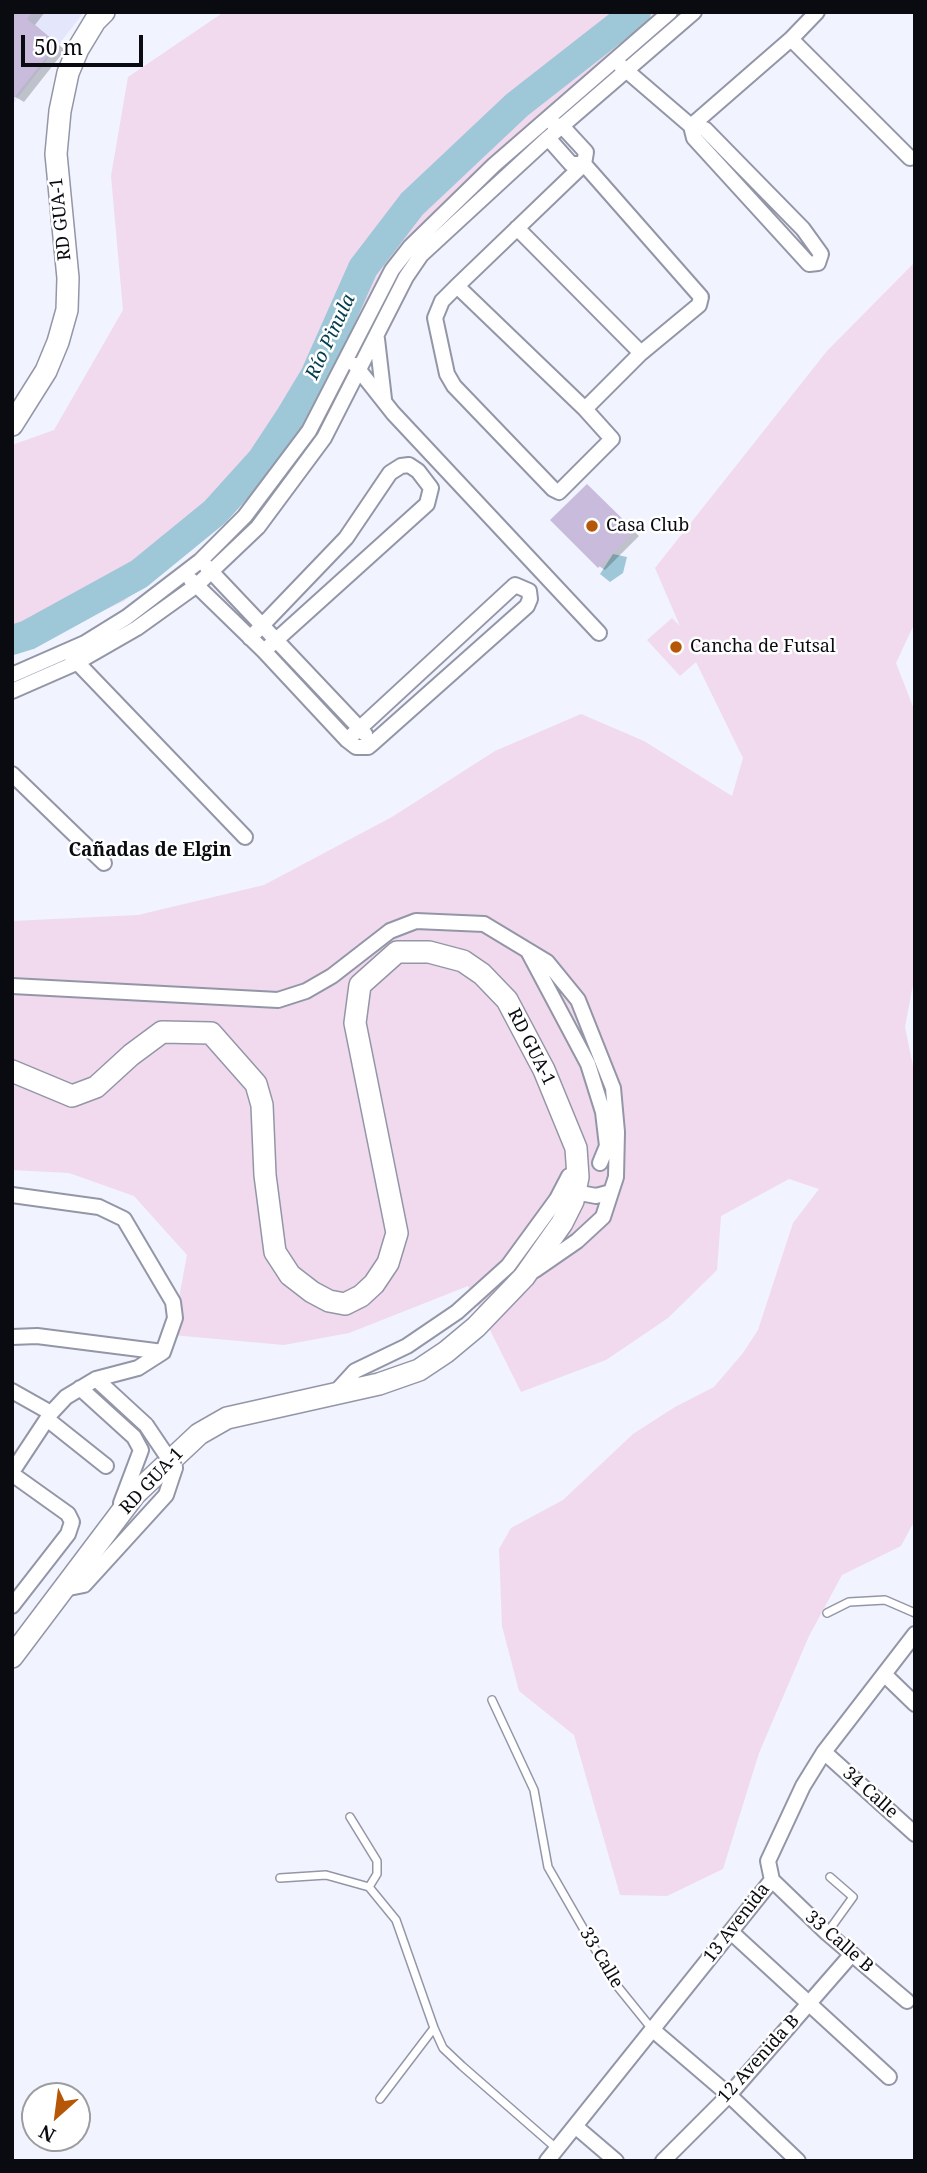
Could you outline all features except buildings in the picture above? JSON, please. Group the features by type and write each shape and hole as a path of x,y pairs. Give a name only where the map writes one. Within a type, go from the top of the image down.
{"main road":[{"name":"RD GUA-1","path":"12,425 46,371 58,342 66,310 68,278 56,154 61,111 68,73 78,49 94,21 104,12"},
{"name":"RD GUA-1","path":"12,1071 72,1096 96,1087 131,1055 162,1032 211,1033 256,1084 262,1105 265,1175 275,1252 289,1275 329,1301 345,1304 361,1296 374,1284 388,1263 397,1233 355,1023 360,985 397,952 429,952 463,961 482,974 507,1000 544,1070 576,1147 578,1177 572,1184 562,1223 524,1278 476,1327 419,1370 379,1384 227,1418 199,1434 135,1494 12,1657"}],"street":[{"path":"12,675 67,651 127,617 200,561 245,516 309,431 392,270 410,247 494,164 544,131 562,126 670,12"},
{"path":"12,691 76,663 137,628 197,586 258,527 294,482 324,438 406,276 421,255 544,131 620,65 694,12"},
{"path":"691,126 791,39 817,12"},
{"path":"791,39 910,158"},
{"path":"620,65 691,126 705,129 803,229 821,254 818,263 809,264 694,138 691,126"},
{"path":"457,286 585,409 612,442 555,492 449,379 435,318 442,301 457,286 517,228 584,164 586,152 562,126"},
{"path":"544,131 571,163 584,164 701,298 699,305 640,353 585,409"},
{"path":"517,228 640,353"},
{"path":"377,337 379,375 385,403"},
{"path":"348,356 385,403 599,633"},
{"path":"250,638 346,538 390,473 401,466 409,465 418,471 431,488 428,504 264,652"},
{"path":"200,561 374,742"},
{"path":"184,573 347,740 356,747 368,747 527,606 529,592 515,585 347,740"},
{"path":"67,651 246,837"},
{"path":"12,775 104,863"},
{"path":"12,986 278,1000 306,991 390,931 416,921 484,925 527,949 547,962 578,1000 613,1088 618,1132 616,1177 603,1217 577,1241 524,1278"},
{"path":"527,949 588,1064 603,1112 607,1146 600,1163"},
{"path":"334,1394 355,1371 407,1346 457,1312 508,1266 557,1199 572,1184 596,1196 611,1192"},
{"path":"12,1195 99,1207 124,1219 173,1302 175,1318 163,1352 138,1368 96,1379 66,1397 49,1416 12,1473 68,1514 72,1522 68,1534 12,1606"},
{"path":"12,1337 37,1336 163,1352"},
{"path":"64,1589 84,1585 166,1495 174,1468 146,1425 96,1379"},
{"path":"80,1388 134,1437 141,1450 139,1461 111,1526"},
{"path":"12,1391 49,1416 106,1466"},
{"name":"13 Avenida","path":"552,2155 772,1880 768,1861 803,1786 824,1752 915,1634"},
{"path":"884,1674 915,1704"},
{"name":"34 Calle","path":"824,1752 915,1834"},
{"name":"33 Calle B","path":"772,1880 827,1933 907,2001"},
{"path":"732,1932 889,2077"},
{"name":"12 Avenida B","path":"663,2161 729,2095 852,1954"},
{"name":"33 Calle","path":"653,2030 729,2095 797,2161"},
{"path":"575,2126 616,2161"}],"lane":[{"path":"827,1613 849,1602 885,1601 915,1613"},
{"name":"33 Calle","path":"492,1700 534,1790 548,1867 614,1982 653,2030"},
{"path":"350,1817 377,1861 377,1874 369,1888"},
{"path":"280,1878 326,1875 369,1888 396,1920 443,2048 552,2155"},
{"path":"827,1933 853,1897 830,1877"},
{"path":"380,2099 434,2028"}],"shaded area":[{"path":"12,12 84,12 13,104 12,104"},
{"path":"224,12 670,12 560,101 438,209 374,296 322,389 238,509 124,601 12,653 12,445 54,430 123,310 111,176 128,77"},
{"path":"915,262 915,622 896,663 915,712 915,974 905,1027 915,1076 915,1520 901,1546 842,1575 809,1636 759,1753 723,1869 667,1896 620,1895 574,1735 519,1691 502,1626 499,1549 511,1528 563,1500 633,1434 675,1407 714,1387 743,1353 758,1330 793,1223 819,1189 789,1179 721,1216 717,1270 668,1318 606,1360 521,1392 468,1286 349,1333 284,1345 172,1335 187,1255 134,1196 69,1173 12,1170 12,921 138,915 264,885 392,817 495,751 581,714 644,741 732,796 743,758 696,662 680,676 647,640 672,618 680,626 655,568 827,351"},
{"path":"613,554 627,557 623,573 610,582 600,574"}],"waterway":[{"name":"Río Pinula","path":"12,640 28,635 139,574 215,512 262,460 291,416 315,376 363,268 412,204 517,105 636,12"}],"place":[{"name":"Casa Club","path":"592,526"},
{"name":"Cancha de Futsal","path":"676,647"}],"district":[{"name":"Cañadas de Elgin","path":"150,851"}]}
